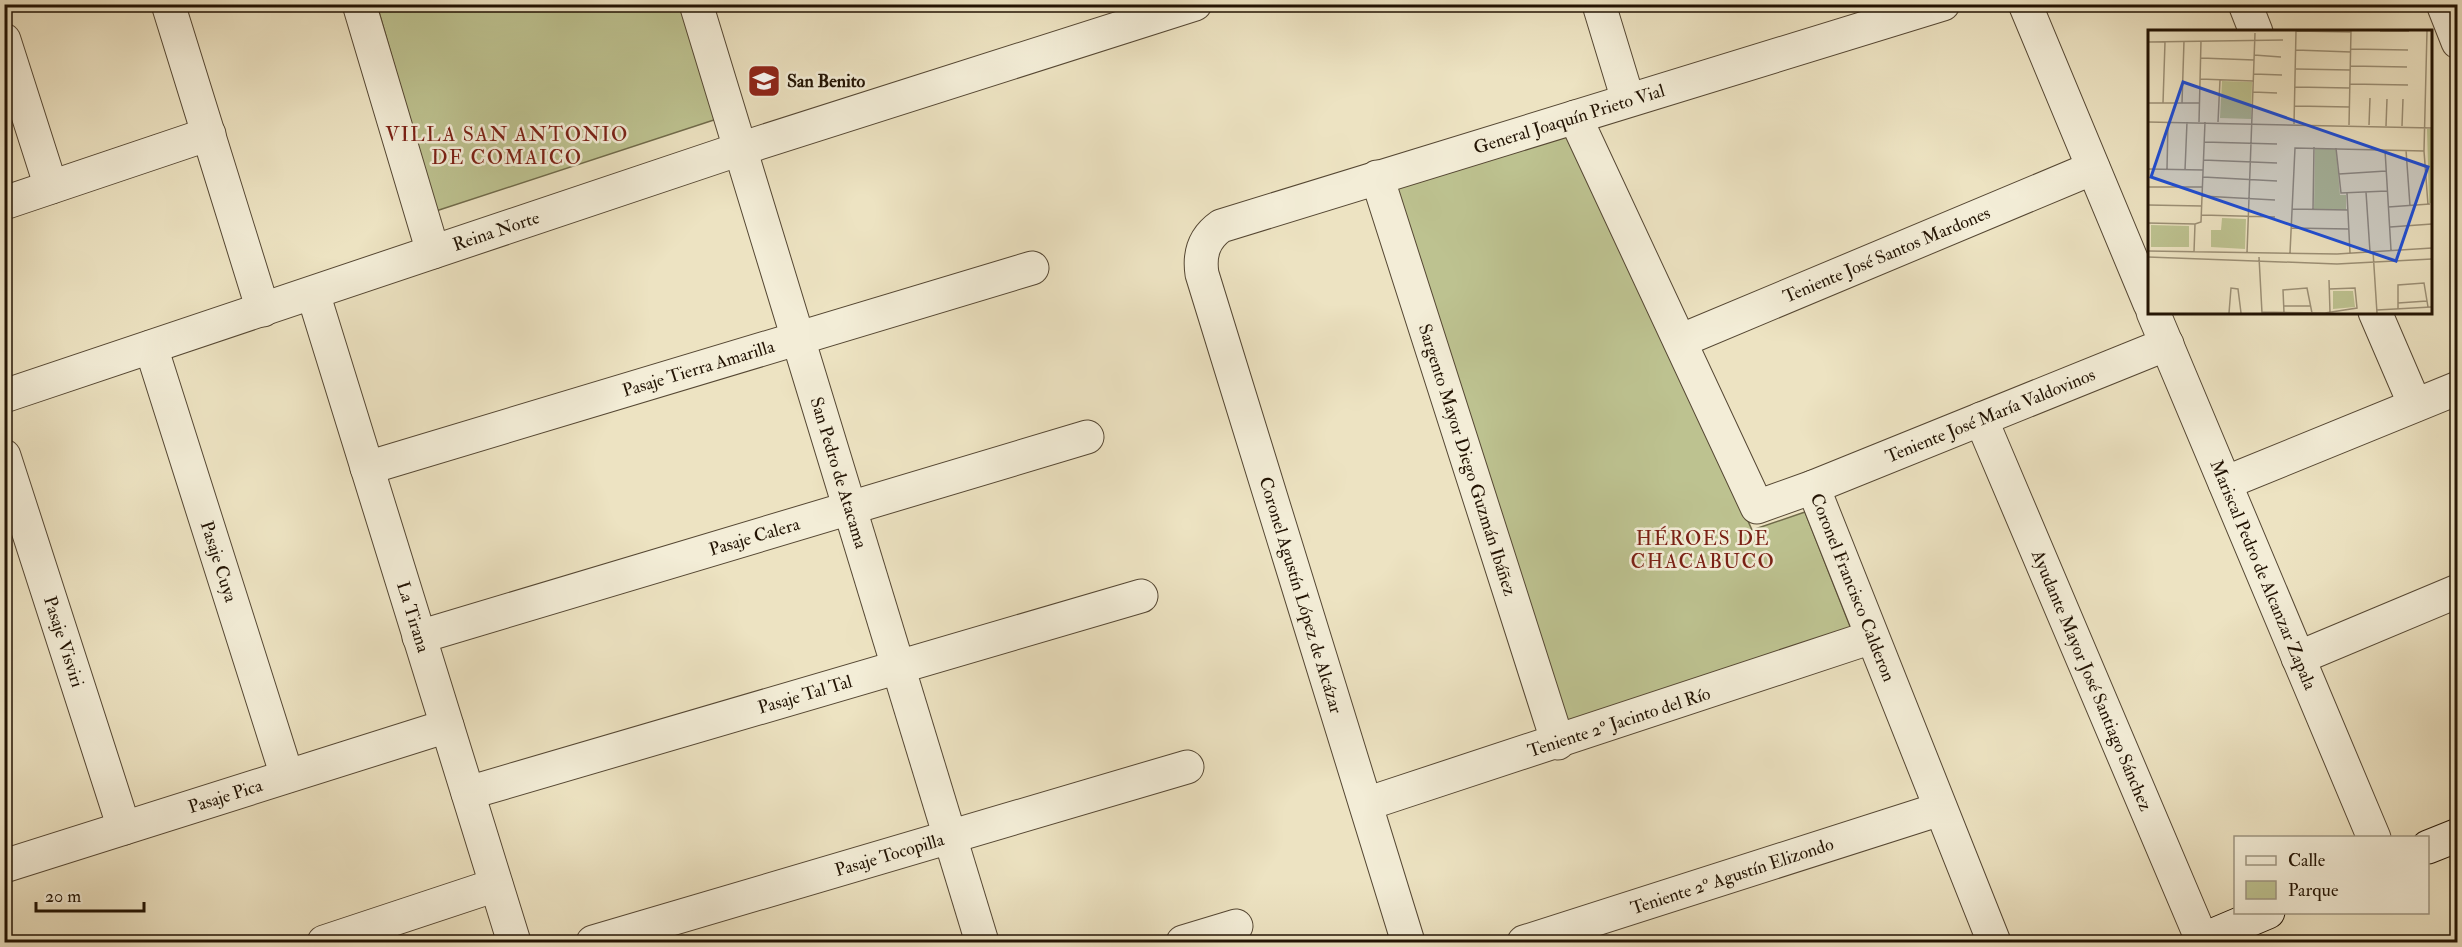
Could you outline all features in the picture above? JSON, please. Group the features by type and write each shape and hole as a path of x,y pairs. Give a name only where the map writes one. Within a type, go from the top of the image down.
{"street":[{"path":"168,4 263,309"},
{"path":"359,4 433,252"},
{"name":"San Pedro de Atacama","path":"696,4 982,942"},
{"name":"Reina Norte","path":"4,396 740,149 988,70 1119,16 1195,4"},
{"name":"General Joaquín Prieto Vial","path":"1203,247 1214,231 1221,226 1942,4"},
{"path":"2025,4 2148,299"},
{"path":"2245,4 2255,30"},
{"path":"2443,4 2457,42"},
{"path":"1600,8 1628,100"},
{"path":"4,40 51,187"},
{"name":"Coronel Francisco Calderon","path":"1575,117 1757,507 1813,487 1994,942"},
{"path":"4,203 209,134"},
{"name":"Teniente José Santos Mardones","path":"1680,340 2093,168"},
{"name":"Sargento Mayor Diego Guzmán Ibáñez","path":"1377,177 1558,743"},
{"name":"Coronel Agustín López de Alcázar","path":"1203,247 1202,274 1408,942"},
{"name":"Pasaje Tierra Amarilla","path":"367,468 1032,268"},
{"name":"La Tirana","path":"313,292 514,942"},
{"name":"Mariscal Pedro de Alcanzar Zapala","path":"2154,314 2374,836"},
{"path":"2376,314 2415,405"},
{"name":"Teniente José María Valdovinos","path":"1813,487 2167,344"},
{"name":"Pasaje Cuya","path":"151,347 287,776"},
{"path":"2225,483 2457,388"},
{"name":"Ayudante Mayor José Santiago Sánchez","path":"1981,419 2214,939"},
{"name":"Pasaje Calera","path":"419,637 1087,437"},
{"name":"Pasaje Visviri","path":"4,456 124,828"},
{"path":"2298,658 2457,591"},
{"name":"Pasaje Tal Tal","path":"468,793 1141,596"},
{"name":"Teniente 2º Jacinto del Río","path":"1365,804 1558,743 1872,637"},
{"name":"Pasaje Pica","path":"4,866 447,726"},
{"name":"Pasaje Tocopilla","path":"593,942 1188,767"},
{"name":"Teniente 2º Agustín Elizondo","path":"1524,942 1940,809"},
{"path":"2429,846 2457,835"},
{"path":"324,942 496,885"},
{"path":"2214,939 2264,914"},
{"path":"1183,942 1236,926"}],"green space":[{"path":"377,5 687,5 723,117 436,211"},
{"path":"1572,124 1752,530 1805,512 1855,639 1561,736 1384,181"}],"place":[{"name":"San Benito","path":"764,81"}],"district":[{"name":"VILLA SAN ANTONIO DE COMAICO","path":"507,146"},
{"name":"HÉROES DE CHACABUCO","path":"1703,550"}]}
